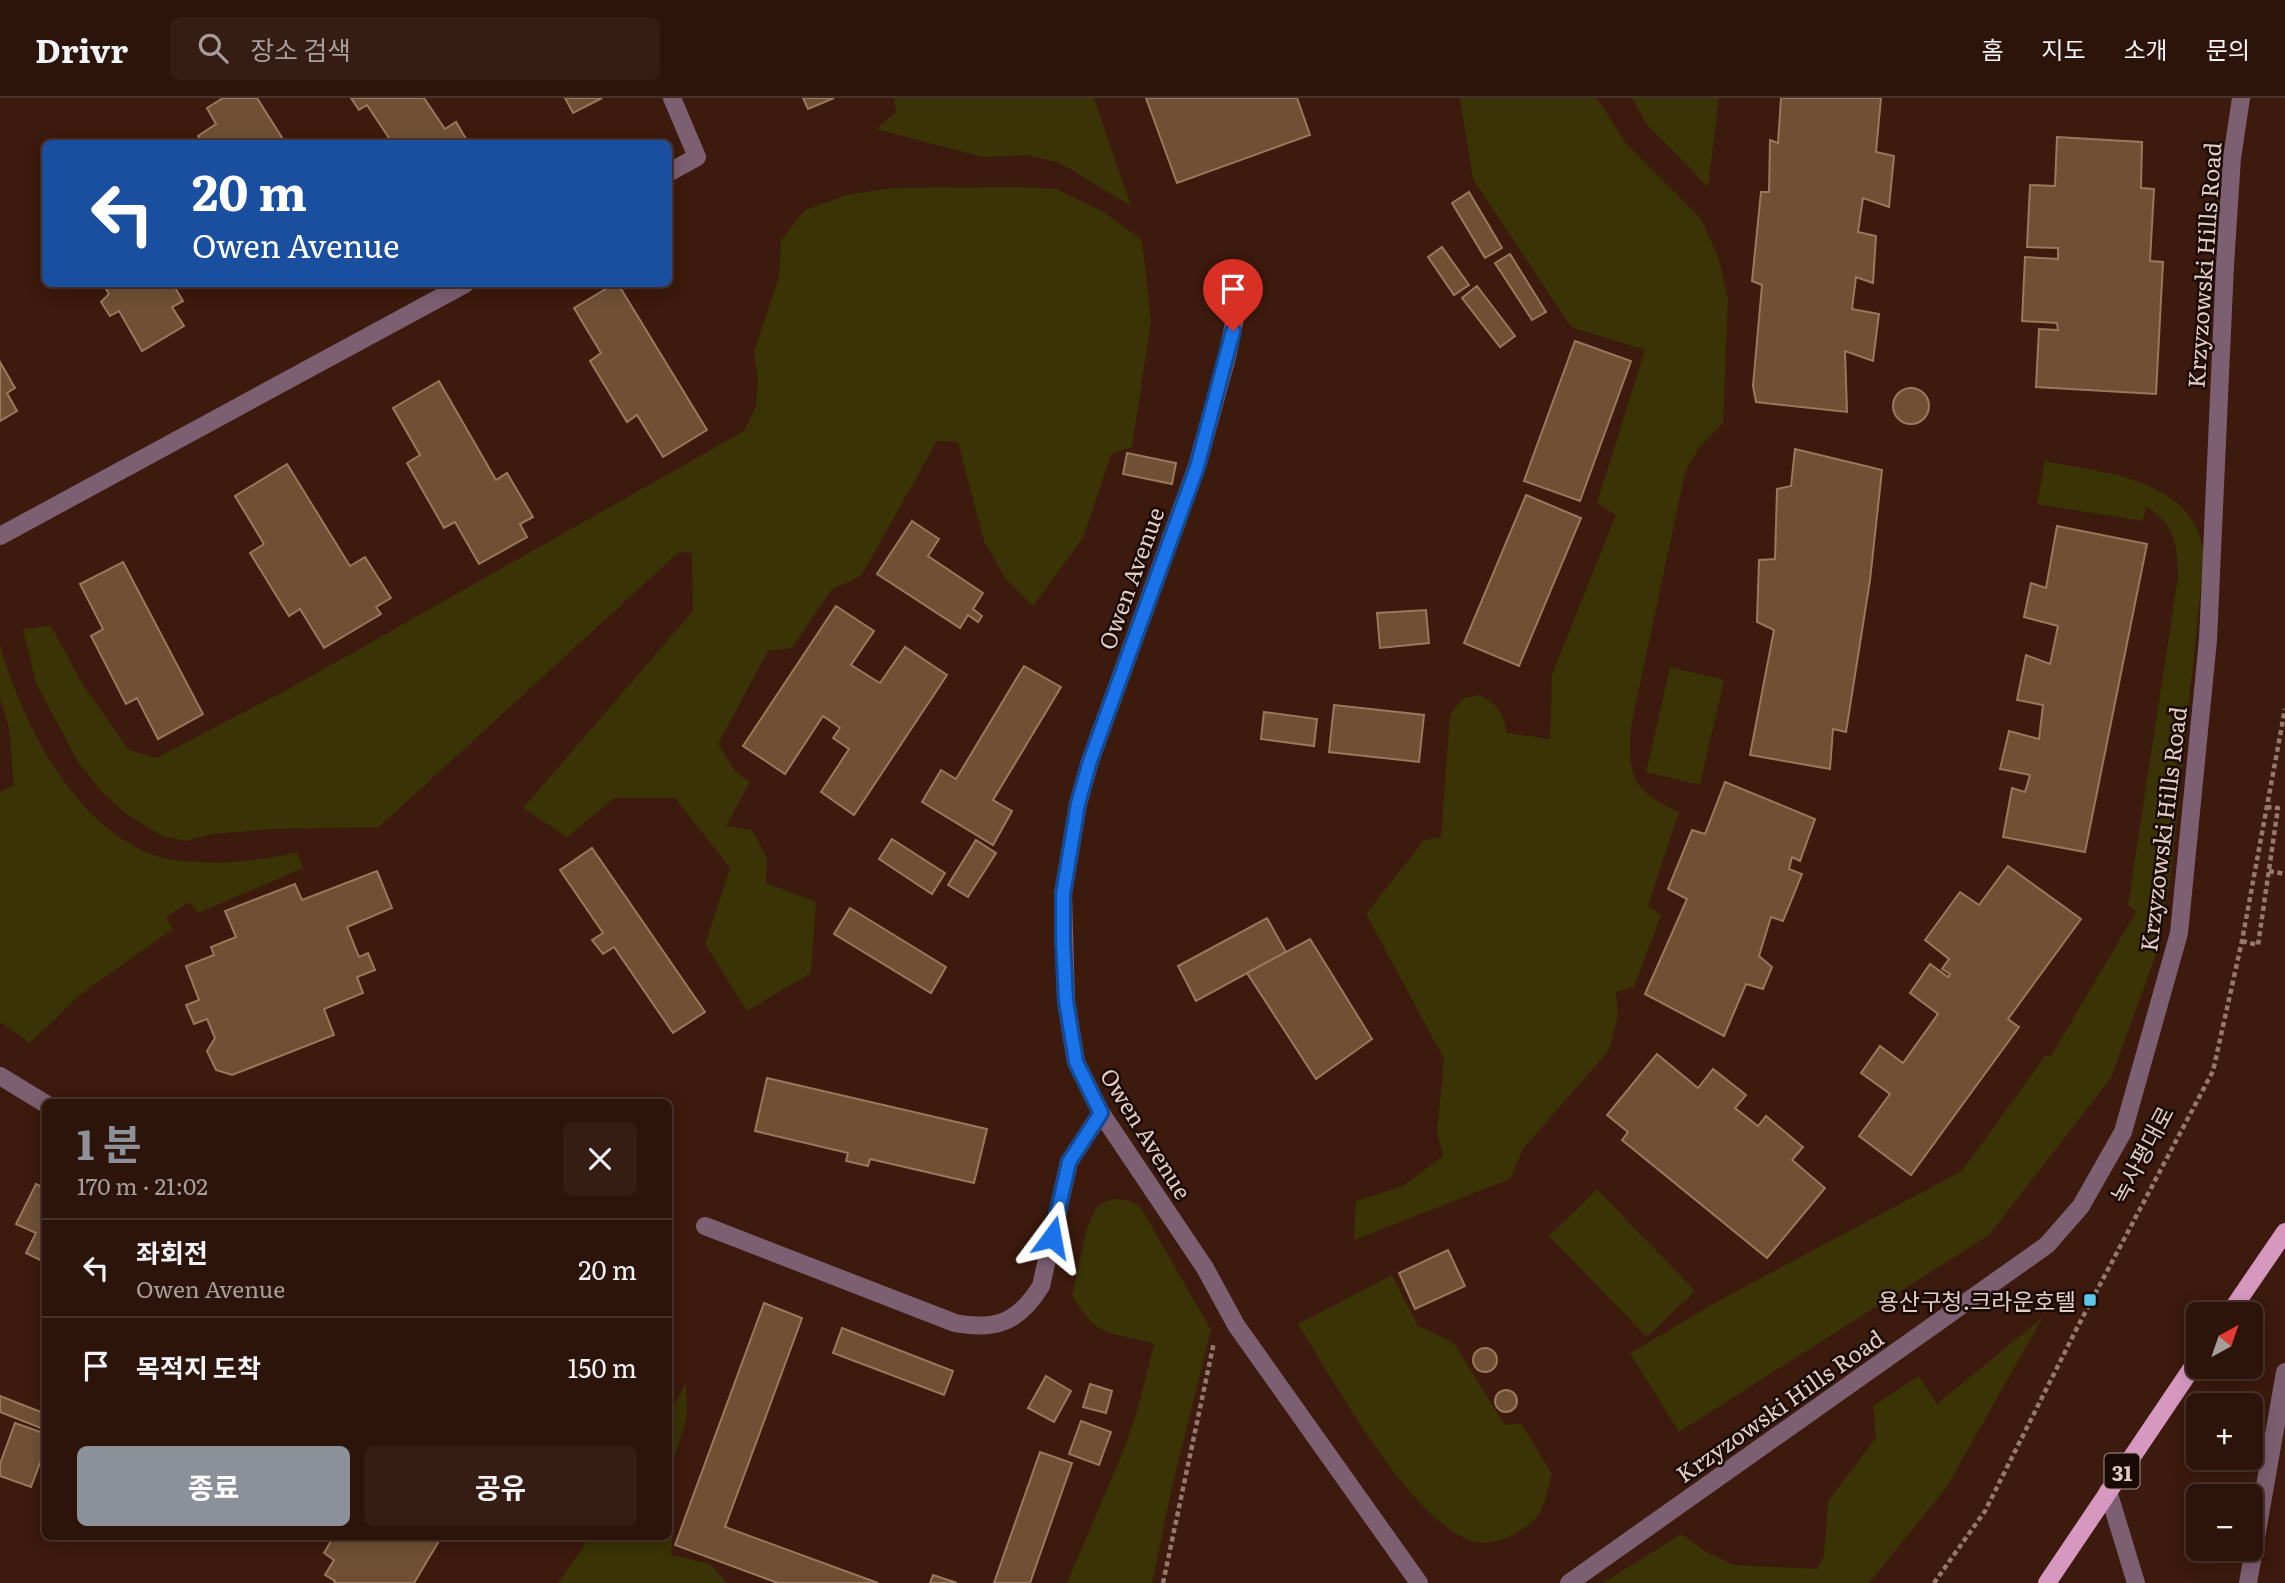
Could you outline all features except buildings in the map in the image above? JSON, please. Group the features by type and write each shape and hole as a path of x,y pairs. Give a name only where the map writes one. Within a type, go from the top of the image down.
{"main road":[{"path":"2237,1302 2285,1232"},
{"name":"31","path":"2047,1583 2186,1377"}],"street":[{"path":"672,98 697,157 672,171"},
{"name":"Krzyzowski Hills Road","path":"1569,1583 2047,1245 2081,1206 2123,1132 2179,933 2208,640 2225,265 2232,158 2241,98"},
{"name":"Owen Avenue","path":"1242,284 1227,357 1197,467 1090,761 1078,804 1063,894 1066,1001 1076,1062 1101,1113 1205,1268 1236,1325 1419,1583"},
{"path":"0,536 459,287"},
{"path":"0,1076 42,1102"},
{"path":"705,1226 955,1323 991,1326 1005,1323 1032,1300 1041,1286 1069,1162 1101,1113"},
{"path":"2248,1583 2285,1372"},
{"path":"2108,1491 2136,1583"}],"path":[{"name":"녹사평대로","path":"1934,1583 1985,1511 2077,1328 2213,1071 2242,941 2285,709"},
{"path":"2242,941 2258,944 2278,808 2267,807"},
{"path":"2269,871 2285,874"},
{"path":"1163,1583 1214,1342"}],"shaded area":[{"path":"894,98 1094,98 1131,206 1060,163 1028,155 983,157 876,129 896,112"},
{"path":"1460,98 1597,98 1625,142 1701,219 1719,259 1728,300 1723,423 1698,449 1685,473 1631,726 1630,758 1636,780 1651,797 1679,812 1648,906 1661,915 1634,987 1616,992 1618,1016 1609,1050 1523,1149 1510,1179 1354,1240 1356,1201 1403,1186 1443,1156 1437,1132 1444,1059 1366,914 1424,840 1441,837 1450,714 1464,698 1480,695 1492,703 1502,715 1507,733 1550,739 1552,675 1616,515 1597,503 1645,350 1571,327 1473,179"},
{"path":"1632,98 1719,98 1708,187 1647,125"},
{"path":"893,188 1056,189 1102,211 1142,240 1151,321 1132,447 1111,454 1083,538 1033,606 1005,578 984,541 958,442 937,441 861,576 831,590 792,648 768,651 718,744 735,771 750,782 726,826 752,830 767,858 766,883 816,902 811,973 747,1011 705,944 730,868 675,798 614,798 567,837 523,808 693,611 692,553 679,552 379,827 274,829 212,834 186,841 162,836 126,814 100,790 78,762 36,683 23,629 51,626 83,685 129,750 156,758 292,687 744,431 756,407 758,380 754,352 779,277 781,240 805,210 846,195"},
{"path":"2045,461 2112,474 2155,489 2174,501 2189,516 2200,536 2204,558 2172,866 2160,944 2111,1078 1989,1235 1679,1432 1630,1353 1727,1296 1962,1171 2045,1056 2051,1056 2136,912 2128,905 2178,577 2177,555 2169,528 2146,507 2143,521 2037,504"},
{"path":"0,645 22,705 53,766 95,817 120,838 148,853 182,861 243,861 297,852 303,868 198,913 190,902 166,917 173,929 81,994 30,1043 0,1022 0,792 14,785 9,727 0,698"},
{"path":"1670,667 1724,680 1700,785 1646,772"},
{"path":"1597,1189 1695,1291 1647,1337 1549,1236"},
{"path":"1112,1199 1127,1200 1140,1206 1211,1330 1173,1483 1152,1583 1067,1583 1125,1447 1154,1344 1116,1335 1098,1327 1081,1310 1072,1295 1087,1228 1097,1206"},
{"path":"1392,1275 1418,1326 1453,1342 1505,1425 1521,1423 1552,1474 1544,1504 1536,1518 1505,1538 1487,1543 1464,1538 1441,1523 1418,1500 1372,1442 1298,1324"},
{"path":"2043,1317 1946,1488 1869,1583 1603,1583 1681,1534 1708,1553 1734,1565 1817,1569 1824,1556 1828,1501 1876,1438 1873,1406 1919,1376 1937,1404"},
{"path":"686,1383 687,1417 673,1461 674,1513 671,1555 710,1564 727,1583 558,1583 588,1540 672,1540 672,1409"}],"place":[{"name":"용산구청.크라운호텔","path":"2090,1300"}],"route":[{"path":"1052,1237 1069,1162 1101,1113 1076,1062 1066,1001 1063,894 1078,804 1090,761 1197,467 1233,331"}]}
